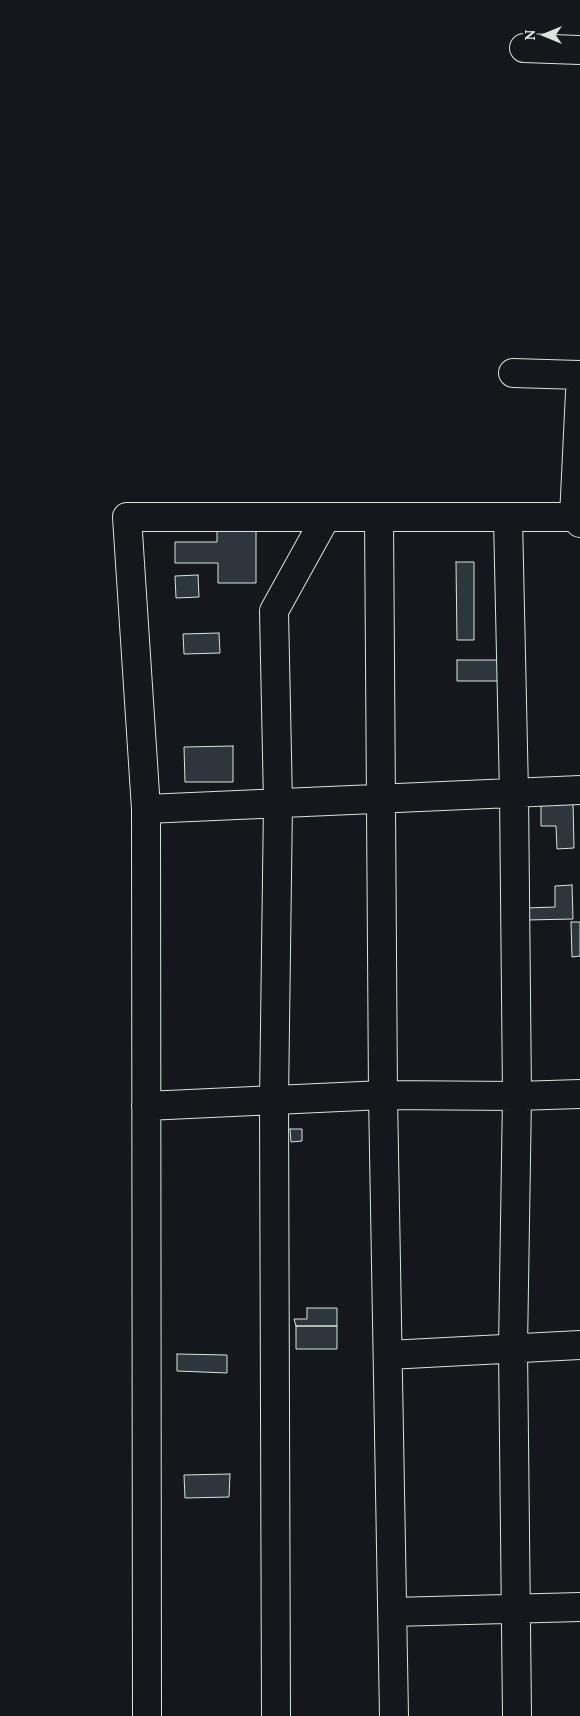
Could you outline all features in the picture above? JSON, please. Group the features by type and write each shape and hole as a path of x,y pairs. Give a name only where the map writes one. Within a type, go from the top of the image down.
{"street":[{"path":"524,48 580,50"},
{"path":"513,373 580,375"},
{"path":"147,1716 146,809 127,518 379,517 577,520 580,392"},
{"path":"276,1716 274,1100 278,803 274,611 326,517"},
{"path":"379,517 384,1095 394,1716"},
{"path":"508,518 514,793 517,1096 513,1348 517,1716"},
{"path":"146,809 580,790"},
{"path":"146,1106 384,1095 517,1096 580,1094"},
{"path":"388,1355 580,1345"},
{"path":"392,1612 580,1607"}],"building":[{"path":"217,524 256,524 256,583 218,583 218,563 175,563 175,542 217,542"},
{"path":"456,562 474,562 474,640 457,640"},
{"path":"198,575 199,597 176,598 175,576"},
{"path":"219,633 220,653 184,654 183,634"},
{"path":"457,660 502,660 502,681 457,681"},
{"path":"233,746 233,782 185,782 184,747"},
{"path":"573,802 574,848 557,849 556,826 541,826 541,803"},
{"path":"572,885 573,919 527,920 526,908 555,907 555,886"},
{"path":"571,922 580,922 580,956 572,957"},
{"path":"290,1129 302,1129 302,1141 291,1142"},
{"path":"307,1308 337,1308 337,1326 296,1326 294,1319 307,1319"},
{"path":"296,1326 337,1326 337,1349 296,1349"},
{"path":"177,1354 227,1355 227,1373 177,1371"},
{"path":"230,1474 229,1497 185,1498 184,1475"}]}
